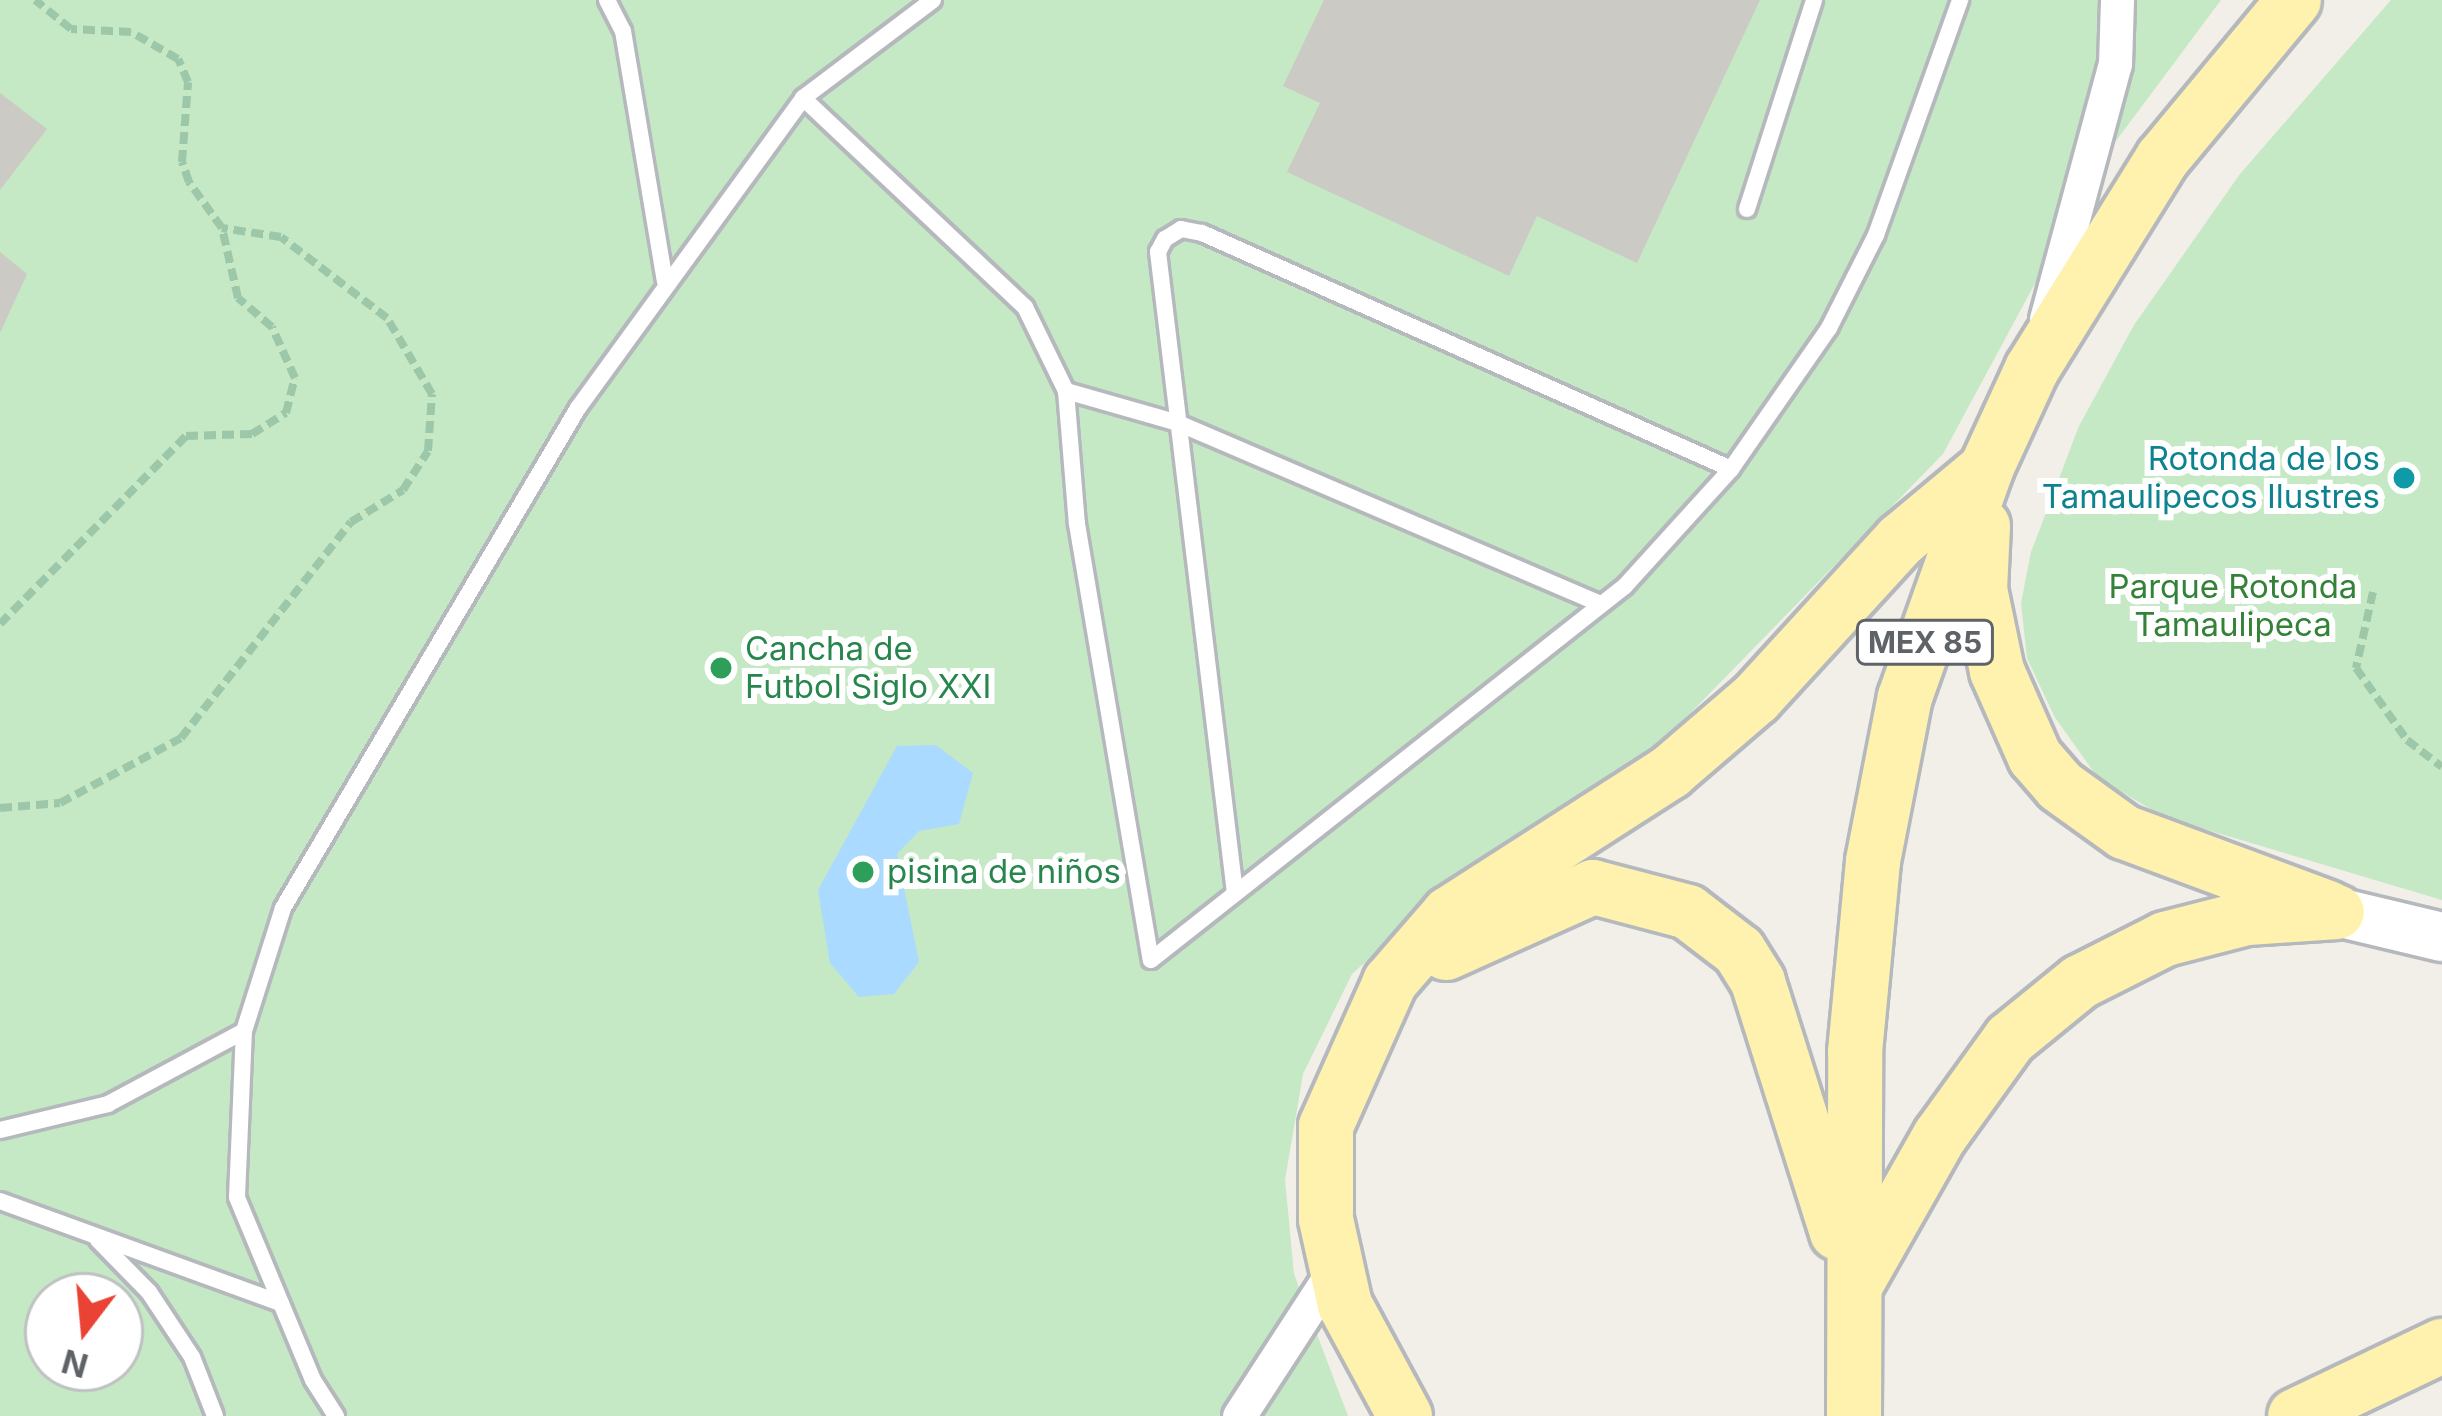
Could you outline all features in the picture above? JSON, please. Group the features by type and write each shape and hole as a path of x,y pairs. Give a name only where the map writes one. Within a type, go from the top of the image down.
{"main road":[{"name":"MEX 85","path":"1854,1399 1855,1052 1886,784 1905,697 1986,469 2032,368 2163,158 2294,0"},
{"path":"1986,469 1983,620 2008,706 2035,757 2087,810 2124,832 2337,912 2442,938"},
{"path":"1405,1416 1379,1382 1336,1265 1326,1219 1326,1126 1390,982 1449,914 1705,742 1901,540 1986,469"},
{"path":"1390,982 1563,894 1593,887 1688,912 1739,951 1758,982 1853,1288"},
{"path":"1853,1288 1940,1136 2010,1039 2080,982 2164,939 2248,918 2337,912"},
{"path":"2295,1416 2442,1346"}],"street":[{"path":"2032,368 2115,64 2117,0"},
{"path":"1239,1416 1336,1265"}],"lane":[{"path":"607,0 623,31 665,280"},
{"path":"336,1416 281,1304 237,1197 244,1031 293,889 495,538 665,280 803,98 933,0"},
{"path":"1748,209 1814,0"},
{"path":"803,98 1025,307 1066,391 1077,524 1151,960 1600,604 1731,469 1829,328 1876,236 1960,0"},
{"path":"1235,893 1157,252 1181,229 1731,469"},
{"path":"1066,391 1178,423 1600,604"},
{"path":"0,1130 108,1104 244,1031"},
{"path":"0,1201 281,1304"},
{"path":"94,1235 171,1324 214,1416"}],"path":[{"path":"0,624 186,436 253,434 286,413 295,378 272,327 238,298 222,229 182,163 190,118 178,59 130,32 71,28 34,0"},
{"path":"0,808 60,803 181,738 351,522 403,490 428,451 432,394 387,318 281,237 222,229"},
{"path":"2373,592 2356,668 2407,740 2442,767"}],"green space":[{"path":"0,0 2221,0 2101,161 1943,454 1668,736 1440,894 1352,974 1303,1074 1285,1180 1294,1274 1348,1416 0,1416"},
{"name":"Parque Rotonda Tamaulipeca","path":"2391,0 2442,0 2442,900 2164,817 2098,778 2054,716 2027,658 2021,603 2031,552 2079,426 2134,325 2240,174"}],"water":[{"name":"pisina de niños","path":"936,745 973,773 959,824 919,831 897,854 919,962 894,994 859,997 830,963 818,890 897,746"}],"building":[{"path":"1324,0 1760,0 1637,263 1537,216 1509,276 1287,172 1320,103 1283,86"},
{"path":"0,93 47,129 0,190"},
{"path":"0,252 27,274 0,333"}],"place":[{"name":"Rotonda de los Tamaulipecos Ilustres","path":"2404,478"},
{"name":"Cancha de Futbol Siglo XXI","path":"721,668"},
{"name":"pisina de niños","path":"863,872"}]}
